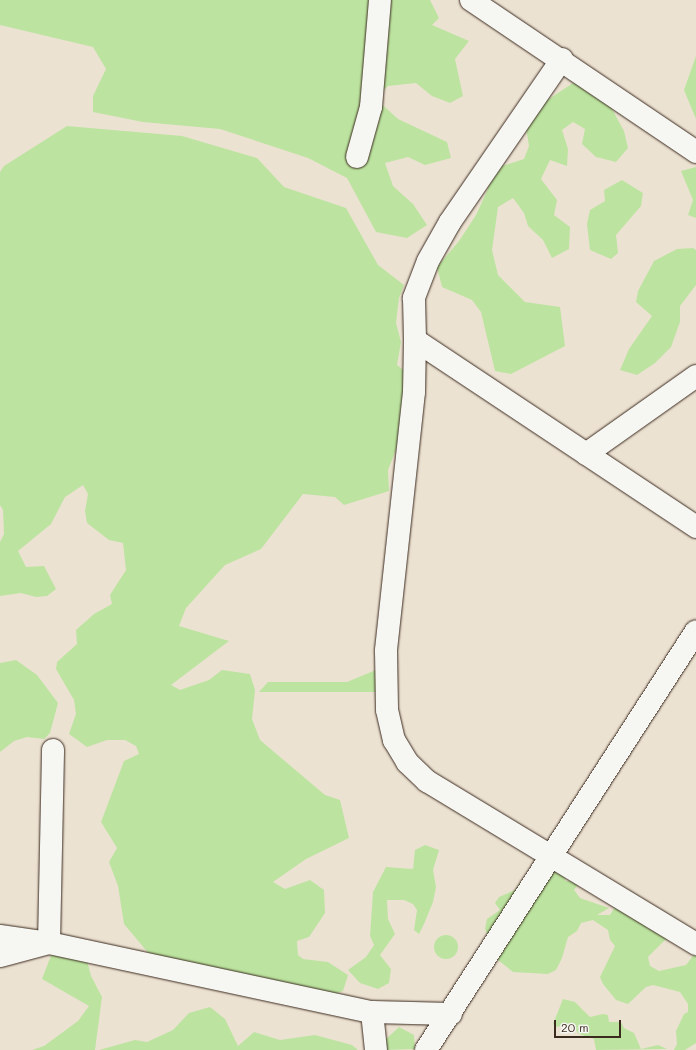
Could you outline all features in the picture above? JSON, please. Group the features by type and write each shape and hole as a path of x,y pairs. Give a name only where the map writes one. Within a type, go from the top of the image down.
{"street":[{"path":"356,157 371,107 380,0"},
{"path":"471,0 562,59 696,152"},
{"path":"562,59 450,222 428,261 414,298 414,392 386,652 386,710 394,740 407,762 427,781 696,944"},
{"path":"415,340 696,528"},
{"path":"586,454 696,376"},
{"path":"426,1050 451,1014 550,855 696,631"},
{"path":"49,943 53,750"},
{"path":"0,936 49,943 372,1012 451,1014"},
{"path":"0,956 49,943"},
{"path":"372,1012 376,1050"}],"green space":[{"path":"0,0 430,0 439,18 432,25 469,41 455,59 463,96 450,103 432,96 416,83 388,86 375,98 398,119 447,142 451,158 425,165 408,157 385,163 393,186 413,204 427,225 407,238 376,232 347,178 308,158 220,129 143,122 93,112 93,96 106,69 93,47 0,25"},
{"path":"696,56 696,119 684,90"},
{"path":"573,83 591,87 607,100 624,131 628,148 616,162 596,157 582,144 585,129 573,122 562,130 568,149 567,166 550,160 541,179 557,200 554,215 570,227 569,249 552,258 543,240 528,226 524,213 513,198 498,207 492,250 498,275 525,302 560,307 565,346 511,374 495,371 481,312 472,300 442,287 437,267 459,241 476,215 488,189 490,170 524,159 529,146 526,128 543,103"},
{"path":"67,126 182,136 257,158 284,187 346,208 378,265 404,285 399,298 396,323 401,342 397,365 422,384 388,470 389,491 344,505 335,497 303,494 261,549 225,565 186,608 179,626 229,641 171,685 180,690 209,680 222,670 250,674 255,690 252,719 260,740 325,795 340,800 349,838 306,859 273,882 285,889 310,880 324,890 325,913 309,937 297,941 298,955 303,959 328,962 348,975 343,991 334,994 150,955 124,924 118,886 109,862 117,848 101,822 124,761 139,754 136,746 125,740 107,740 87,747 69,734 76,714 74,700 56,669 57,662 77,644 76,630 94,614 112,604 110,595 126,570 123,543 109,540 87,523 85,511 88,494 83,485 65,497 51,524 18,551 26,567 44,566 56,589 47,596 36,597 21,593 0,596 0,542 4,534 3,510 0,505 0,172 4,166"},
{"path":"696,167 696,218 688,215 693,200 681,171"},
{"path":"622,180 643,193 641,206 616,235 618,253 611,259 590,250 587,224 590,210 605,201 604,190"},
{"path":"693,248 696,250 696,285 680,306 680,322 671,347 655,363 637,375 620,370 629,349 652,316 636,302 638,291 654,261 677,249"},
{"path":"16,660 37,675 58,703 50,733 44,739 27,737 14,741 0,752 0,663"},
{"path":"383,667 378,692 259,692 268,682 347,682"},
{"path":"425,845 439,850 433,870 436,887 433,902 424,924 419,934 414,930 417,910 413,904 404,900 387,900 388,919 395,934 380,955 391,969 389,983 378,989 360,983 348,970 366,957 374,945 370,936 373,892 386,867 413,869 415,850"},
{"path":"553,870 566,872 565,881 581,881 574,890 580,898 609,908 597,915 610,915 617,904 652,931 666,922 675,940 665,940 648,957 650,966 659,971 686,965 696,952 696,1043 685,1050 674,1050 677,1044 676,1031 684,1014 688,1012 688,1004 680,992 653,985 646,987 628,1004 616,1000 603,984 600,977 615,946 610,940 608,930 593,920 581,923 577,931 568,937 562,958 556,970 548,974 513,972 498,960 485,929 487,919 500,910 495,903 499,897 515,890 522,880 531,874"},
{"path":"446,935 455,938 458,947 455,956 446,959 437,956 434,947 437,938"},
{"path":"84,948 91,976 102,997 95,1050 32,1050 44,1046 78,1021 89,1006 42,979 52,953"},
{"path":"563,999 575,1002 590,1017 603,1014 608,1015 609,1022 621,1022 624,1028 634,1033 641,1049 658,1045 667,1049 596,1050 594,1039 579,1034 571,1024 556,1027 553,1024"},
{"path":"210,1007 225,1019 238,1046 254,1032 280,1040 315,1035 352,1045 358,1050 99,1050 135,1040 147,1042 173,1030 189,1013"},
{"path":"399,1027 414,1035 415,1049 384,1050 385,1040"}]}
